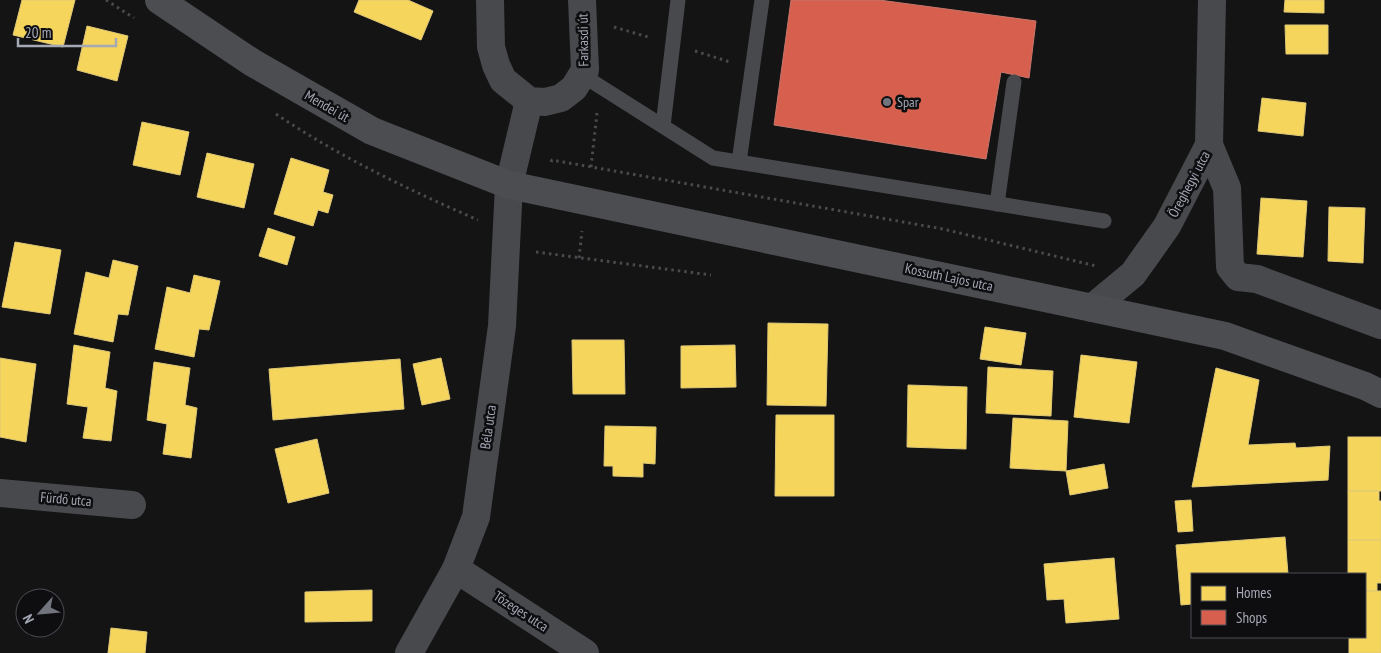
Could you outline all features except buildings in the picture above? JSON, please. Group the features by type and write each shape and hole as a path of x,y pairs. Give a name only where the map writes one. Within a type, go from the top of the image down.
{"main road":[{"name":"Mendei út","path":"159,0 253,63 372,131 509,185"},
{"name":"Kossuth Lajos utca","path":"509,185 1225,336 1364,386 1381,394"}],"street":[{"path":"490,0 490,47 496,64 503,80 529,101 509,185"},
{"name":"Farkasdi út","path":"529,101 545,102 561,98 574,88 582,76 585,70 582,0"},
{"name":"Öreghegyi utca","path":"1092,308 1133,274 1167,226 1209,146 1212,0"},
{"path":"1209,146 1227,188 1230,267 1238,277 1257,279 1381,325"},
{"name":"Béla utca","path":"408,653 456,569 476,517 502,326 509,185"},
{"name":"Fürdő utca","path":"0,493 132,505"},
{"name":"Tőzeges utca","path":"456,569 585,653"}],"lane":[{"path":"663,126 678,0"},
{"path":"739,162 762,0"},
{"path":"582,76 713,158 1104,221"},
{"path":"998,204 1014,82"}],"path":[{"path":"590,174 598,108"},
{"path":"540,192 552,160 943,230 1133,274"},
{"path":"580,258 583,224"},
{"path":"532,251 711,275"}],"place":[{"name":"Spar","path":"887,102"}]}
